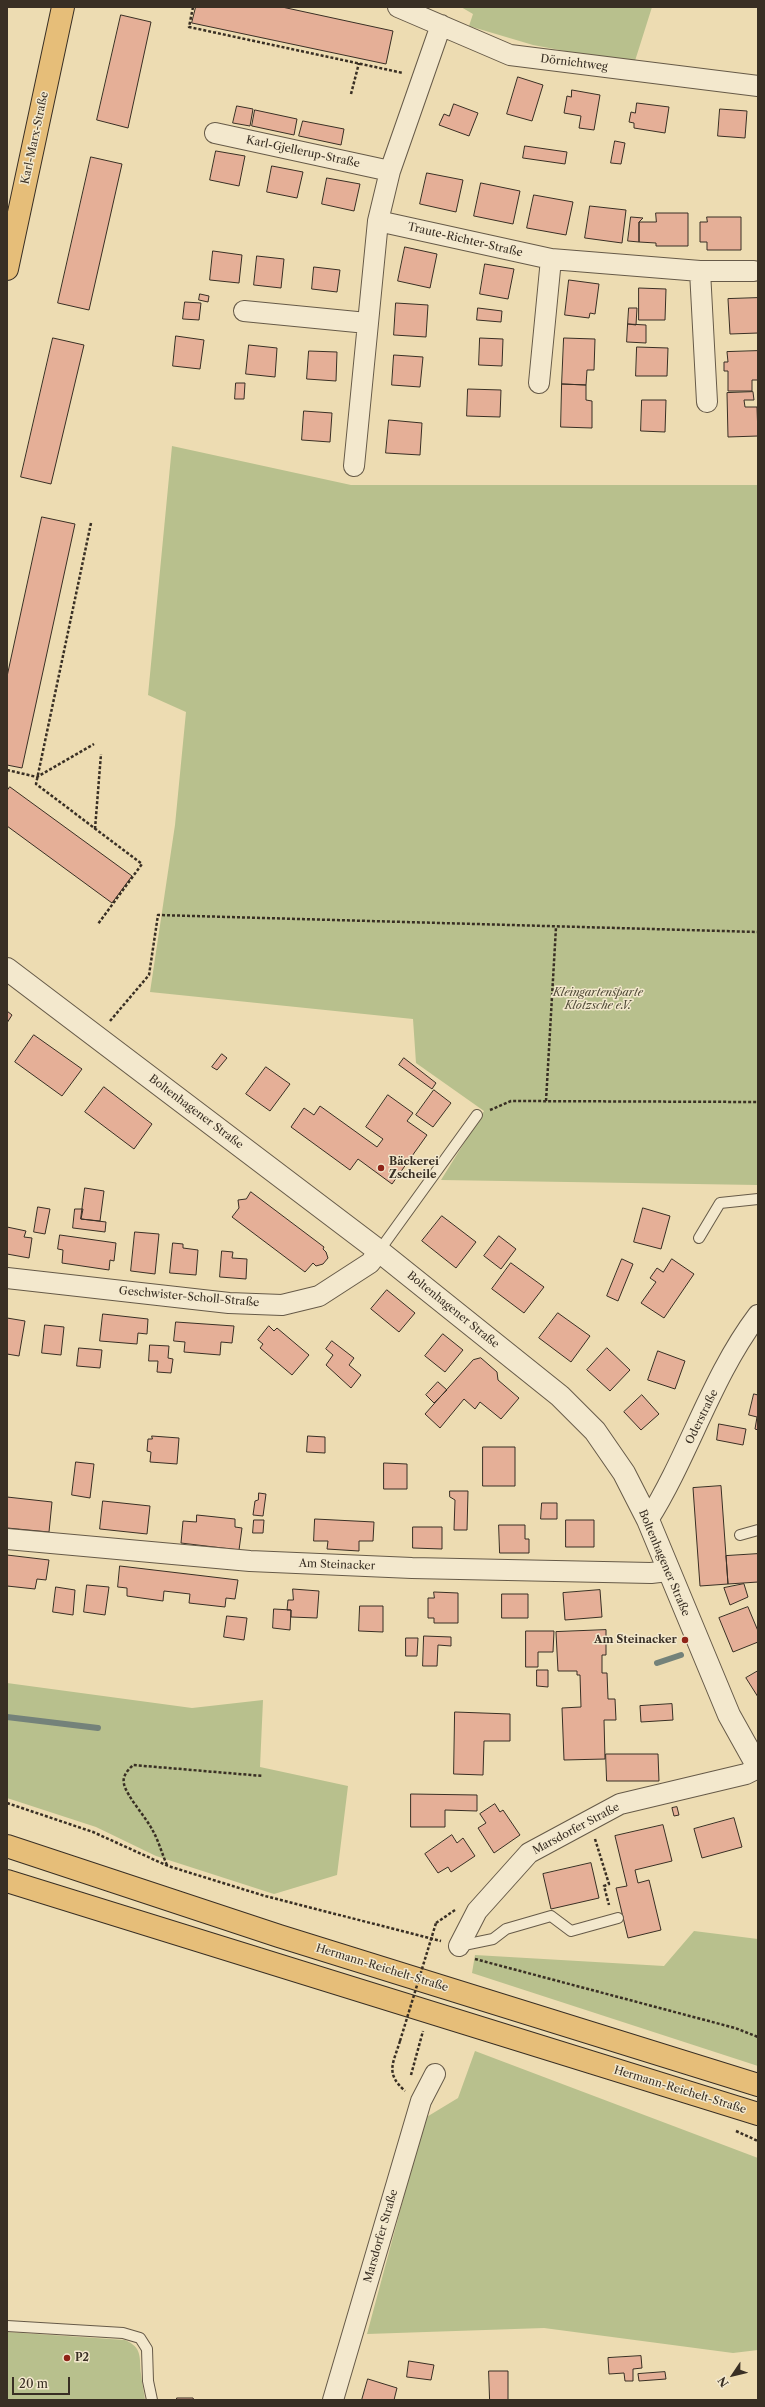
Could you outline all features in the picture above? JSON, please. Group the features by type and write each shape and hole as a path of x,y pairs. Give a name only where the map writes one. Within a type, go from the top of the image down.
{"main road":[{"name":"Karl-Marx-Straße","path":"7,269 63,7"},
{"name":"Hermann-Reichelt-Straße","path":"7,1846 286,1939 758,2085"},
{"name":"Hermann-Reichelt-Straße","path":"7,1881 758,2114"}],"street":[{"name":"Dörnichtweg","path":"398,7 510,55 758,86"},
{"path":"354,466 378,220 390,171 441,25"},
{"name":"Karl-Gjellerup-Straße","path":"215,133 390,171"},
{"name":"Traute-Richter-Straße","path":"378,220 551,259 700,271 754,271"},
{"path":"540,382 551,259"},
{"path":"700,271 706,402"},
{"path":"244,311 367,323"},
{"name":"Boltenhagener Straße","path":"7,969 379,1251 560,1396 595,1431 624,1473 648,1520 729,1715 758,1768"},
{"name":"Geschwister-Scholl-Straße","path":"7,1278 229,1303 282,1305 319,1296 370,1263 379,1251"},
{"name":"Oderstraße","path":"648,1520 667,1489 738,1342 758,1315"},
{"name":"Am Steinacker","path":"7,1539 258,1562 420,1568 651,1573 668,1571"},
{"name":"Marsdorfer Straße","path":"459,1946 477,1911 529,1853 620,1804 746,1774 758,1768"},
{"name":"Marsdorfer Straße","path":"334,2400 421,2101 435,2074"}],"lane":[{"path":"379,1251 477,1115"},
{"path":"699,1238 720,1204 758,1199"},
{"path":"740,1535 758,1530"},
{"path":"459,1946 493,1939 506,1929 551,1916 571,1930 616,1919"},
{"path":"7,2326 123,2333 140,2338 147,2348 148,2380 152,2400"}],"path":[{"path":"193,7 189,27 411,75"},
{"path":"351,94 359,63"},
{"path":"91,523 36,784 142,864 98,924"},
{"path":"7,770 37,777 94,744"},
{"path":"95,829 101,754"},
{"path":"106,1026 149,975 158,915 758,932"},
{"path":"546,1101 556,926"},
{"path":"477,1115 511,1101 758,1102"},
{"path":"168,1866 154,1832 141,1810 128,1793 123,1782 126,1773 133,1765 263,1776"},
{"path":"7,1803 93,1832 168,1866 265,1896 459,1946 474,1958 735,2028 758,2037"},
{"path":"594,1838 609,1884 604,1886 616,1919"},
{"path":"394,2082 391,2070 436,1923 454,1910"},
{"path":"410,2078 424,2030"},
{"path":"406,2092 408,2085"}],"green space":[{"path":"461,7 652,7 634,64 533,45 469,26 473,14"},
{"name":"Kleingartensparte Klotzsche e.V.","path":"172,446 351,485 758,485 758,1185 441,1180 484,1111 416,1063 413,1019 150,992 175,825 186,712 148,695"},
{"path":"7,1683 192,1708 263,1700 260,1767 348,1786 337,1875 274,1894 156,1856 96,1827 7,1798"},
{"path":"694,1931 758,1939 758,2066 472,1973 475,1955 664,1966"},
{"path":"475,2051 758,2158 758,2350 733,2353 544,2328 367,2334 425,2118 458,2098"},
{"name":"P2","path":"7,2332 125,2340 135,2346 139,2354 145,2400 7,2400"}],"building":[{"path":"196,7 282,7 393,31 386,64 192,23"},
{"path":"121,15 151,22 128,128 97,120"},
{"path":"518,77 543,85 532,121 507,114"},
{"path":"572,90 600,95 594,130 579,128 581,116 564,113 567,96 571,97"},
{"path":"637,103 669,107 665,133 634,128 634,123 629,122 631,112 635,113"},
{"path":"454,104 478,113 469,136 439,125 444,114 449,116"},
{"path":"237,106 253,109 250,126 233,123"},
{"path":"720,109 747,111 745,138 718,136"},
{"path":"255,110 297,119 294,135 252,126"},
{"path":"303,121 344,129 341,145 299,136"},
{"path":"615,141 625,143 621,164 611,163"},
{"path":"525,146 567,152 565,164 523,158"},
{"path":"216,151 245,156 239,186 210,180"},
{"path":"91,157 122,164 89,310 58,303"},
{"path":"272,166 303,172 297,198 267,192"},
{"path":"427,173 463,180 456,212 420,204"},
{"path":"327,178 360,184 354,211 322,204"},
{"path":"481,183 520,191 513,224 474,216"},
{"path":"534,195 573,202 566,235 527,228"},
{"path":"590,206 626,210 622,243 585,238"},
{"path":"656,213 688,213 688,246 656,246 656,243 639,242 639,222 656,222"},
{"path":"631,217 643,218 639,222 639,242 628,241"},
{"path":"707,217 741,217 741,250 707,250 707,242 700,242 700,222 707,222"},
{"path":"405,247 437,254 430,288 398,281"},
{"path":"213,251 242,255 239,283 210,280"},
{"path":"257,256 284,259 281,288 254,285"},
{"path":"485,264 514,269 508,299 480,294"},
{"path":"314,267 340,270 337,292 312,289"},
{"path":"569,280 599,284 595,314 590,313 589,318 565,315"},
{"path":"639,288 666,289 665,320 639,320"},
{"path":"200,294 209,296 208,302 199,300"},
{"path":"758,298 758,333 730,334 728,299"},
{"path":"185,302 201,303 199,320 183,319"},
{"path":"396,303 428,305 426,337 394,335"},
{"path":"478,308 502,311 501,322 477,320"},
{"path":"629,308 637,308 636,325 628,324"},
{"path":"628,324 646,325 646,343 627,342"},
{"path":"176,336 204,340 200,369 173,366"},
{"path":"53,338 84,345 51,484 21,477"},
{"path":"480,338 503,339 502,366 479,365"},
{"path":"564,338 595,339 594,370 587,370 586,385 562,384"},
{"path":"249,345 277,348 275,377 246,374"},
{"path":"637,347 668,348 667,376 636,376"},
{"path":"309,351 337,352 336,381 307,379"},
{"path":"758,351 758,380 752,380 752,391 728,391 728,371 724,371 724,362 728,362 727,352"},
{"path":"394,355 423,357 420,387 392,385"},
{"path":"236,383 245,383 244,399 235,399"},
{"path":"562,384 586,385 586,400 592,401 592,428 561,427"},
{"path":"468,389 501,390 500,417 467,416"},
{"path":"753,392 754,400 744,400 745,407 757,407 758,436 728,437 727,393"},
{"path":"642,400 666,400 665,432 641,431"},
{"path":"304,411 332,413 330,442 302,440"},
{"path":"389,420 422,423 420,455 386,453"},
{"path":"42,517 75,524 22,768 7,765 7,677"},
{"path":"10,787 132,876 112,903 7,826 7,791"},
{"path":"7,1011 12,1015 7,1023"},
{"path":"34,1035 82,1069 62,1096 15,1062"},
{"path":"222,1054 227,1058 217,1070 212,1067"},
{"path":"404,1058 436,1083 432,1089 399,1065"},
{"path":"266,1067 290,1084 270,1111 246,1094"},
{"path":"104,1087 152,1124 134,1149 85,1112"},
{"path":"434,1090 451,1103 433,1127 416,1115"},
{"path":"388,1095 413,1113 407,1121 427,1135 392,1184 358,1159 350,1170 291,1127 304,1108 314,1115 320,1106 377,1147 383,1139 366,1127"},
{"path":"85,1188 104,1191 100,1221 81,1219"},
{"path":"251,1192 324,1247 323,1249 328,1258 323,1264 316,1266 313,1263 305,1272 232,1217 239,1208 238,1200 246,1199"},
{"path":"38,1207 50,1209 45,1234 34,1232"},
{"path":"643,1208 670,1216 661,1249 634,1242"},
{"path":"75,1209 83,1209 81,1219 106,1222 105,1232 73,1228"},
{"path":"442,1216 476,1242 456,1268 422,1241"},
{"path":"7,1227 26,1231 24,1237 32,1238 29,1258 7,1254"},
{"path":"135,1232 159,1234 155,1274 131,1271"},
{"path":"60,1235 116,1243 114,1261 110,1260 109,1270 62,1263 63,1250 58,1249"},
{"path":"499,1236 516,1249 501,1269 484,1256"},
{"path":"173,1243 183,1244 183,1248 198,1250 196,1275 170,1273"},
{"path":"222,1251 233,1252 232,1258 247,1259 246,1279 220,1277"},
{"path":"622,1259 633,1264 618,1301 607,1296"},
{"path":"672,1259 694,1274 664,1318 641,1303 656,1282 650,1278 657,1268 663,1272"},
{"path":"511,1263 544,1287 524,1313 492,1289"},
{"path":"387,1290 415,1313 399,1332 371,1309"},
{"path":"558,1313 590,1336 571,1362 539,1338"},
{"path":"103,1314 148,1319 147,1334 138,1333 137,1344 100,1341"},
{"path":"7,1318 25,1321 19,1356 7,1354"},
{"path":"176,1322 234,1326 232,1343 221,1342 220,1355 184,1352 185,1342 174,1341"},
{"path":"45,1325 64,1327 61,1355 42,1353"},
{"path":"269,1326 274,1331 277,1328 309,1355 292,1375 260,1348 263,1344 258,1340"},
{"path":"443,1334 463,1350 445,1372 425,1356"},
{"path":"332,1341 354,1358 349,1365 361,1375 351,1388 326,1365 333,1355 326,1349"},
{"path":"150,1345 169,1346 168,1358 173,1359 171,1373 157,1372 158,1361 149,1361"},
{"path":"79,1348 102,1350 100,1368 77,1366"},
{"path":"607,1348 630,1370 610,1391 587,1370"},
{"path":"658,1351 685,1361 675,1389 648,1380"},
{"path":"481,1358 497,1372 498,1380 519,1398 501,1419 480,1402 475,1409 464,1399 440,1428 425,1414 473,1360"},
{"path":"438,1382 447,1390 434,1403 426,1395"},
{"path":"754,1394 758,1395 758,1430 755,1429 757,1417 749,1415"},
{"path":"642,1395 659,1414 641,1430 624,1412"},
{"path":"719,1424 746,1429 743,1445 717,1440"},
{"path":"152,1436 179,1438 177,1464 150,1462 151,1452 147,1451 148,1439 152,1439"},
{"path":"308,1436 325,1437 325,1453 307,1452"},
{"path":"483,1447 515,1447 515,1486 483,1486"},
{"path":"76,1462 94,1464 90,1498 72,1495"},
{"path":"384,1463 407,1464 407,1489 384,1489"},
{"path":"721,1486 728,1584 700,1586 693,1488"},
{"path":"450,1491 468,1491 467,1530 454,1530 455,1500 450,1497"},
{"path":"259,1493 266,1494 263,1516 253,1515 255,1501 258,1500"},
{"path":"7,1497 52,1502 49,1532 7,1528"},
{"path":"103,1501 150,1506 147,1534 100,1529"},
{"path":"542,1503 557,1503 557,1519 541,1519"},
{"path":"197,1515 235,1519 235,1527 242,1528 239,1550 181,1543 183,1521 196,1522"},
{"path":"315,1519 374,1522 373,1541 359,1541 359,1551 327,1549 328,1541 314,1541"},
{"path":"254,1520 264,1520 263,1533 253,1533"},
{"path":"566,1520 594,1520 594,1547 566,1547"},
{"path":"499,1525 525,1525 525,1539 529,1539 529,1553 500,1553"},
{"path":"413,1527 442,1527 442,1549 413,1548"},
{"path":"758,1554 758,1582 728,1584 726,1556"},
{"path":"7,1555 49,1560 46,1580 37,1579 35,1589 7,1586"},
{"path":"120,1566 238,1580 235,1599 226,1598 225,1607 189,1603 190,1594 164,1591 163,1601 127,1596 127,1588 118,1587"},
{"path":"744,1584 748,1597 730,1605 724,1588"},
{"path":"87,1585 109,1587 105,1615 84,1612"},
{"path":"56,1587 75,1590 73,1615 53,1612"},
{"path":"293,1589 319,1591 317,1618 291,1617 291,1610 287,1610 288,1600 293,1600"},
{"path":"600,1590 602,1617 565,1620 563,1593"},
{"path":"434,1592 458,1593 458,1623 434,1623 434,1618 428,1618 428,1598 434,1598"},
{"path":"502,1594 528,1594 528,1618 502,1618"},
{"path":"360,1606 383,1606 383,1632 359,1631"},
{"path":"748,1607 758,1631 758,1642 733,1652 719,1618"},
{"path":"274,1609 291,1610 290,1630 273,1628"},
{"path":"227,1616 247,1618 244,1640 224,1637"},
{"path":"606,1630 606,1655 602,1655 602,1673 607,1673 608,1699 615,1699 616,1720 604,1720 605,1759 564,1760 562,1708 581,1707 580,1675 577,1675 577,1671 558,1671 556,1632"},
{"path":"526,1631 554,1631 553,1652 538,1652 538,1667 526,1667"},
{"path":"424,1636 451,1637 451,1646 438,1645 437,1666 423,1666"},
{"path":"406,1638 418,1638 417,1656 406,1656"},
{"path":"537,1670 548,1670 548,1687 537,1686"},
{"path":"758,1671 758,1697 746,1678"},
{"path":"672,1704 673,1720 641,1722 640,1706"},
{"path":"455,1712 510,1714 510,1741 484,1741 483,1775 454,1774"},
{"path":"606,1754 658,1754 659,1781 607,1781"},
{"path":"411,1794 477,1795 477,1811 445,1810 445,1827 411,1827"},
{"path":"495,1804 500,1812 503,1810 520,1835 494,1853 478,1828 486,1823 480,1814"},
{"path":"677,1807 679,1815 674,1816 672,1808"},
{"path":"734,1818 742,1847 702,1858 694,1829"},
{"path":"663,1825 672,1861 635,1870 638,1883 649,1880 661,1930 628,1938 616,1888 627,1886 615,1836"},
{"path":"452,1835 457,1843 463,1838 475,1856 451,1872 448,1867 438,1873 425,1854"},
{"path":"591,1863 599,1898 551,1909 543,1874"},
{"path":"641,2356 642,2368 633,2369 633,2381 625,2381 624,2373 609,2374 608,2358"},
{"path":"409,2361 434,2365 431,2380 407,2377"},
{"path":"489,2371 508,2371 508,2400 490,2400"},
{"path":"665,2372 666,2379 639,2381 638,2374"},
{"path":"368,2379 397,2388 394,2400 362,2400"},
{"path":"177,2398 193,2398 194,2400 177,2400"}],"waterway":[{"path":"657,1663 681,1655"},
{"path":"7,1717 98,1728"}],"place":[{"name":"Bäckerei Zscheile","path":"381,1168"},
{"name":"Am Steinacker","path":"685,1640"},
{"name":"P2","path":"67,2358"}]}
